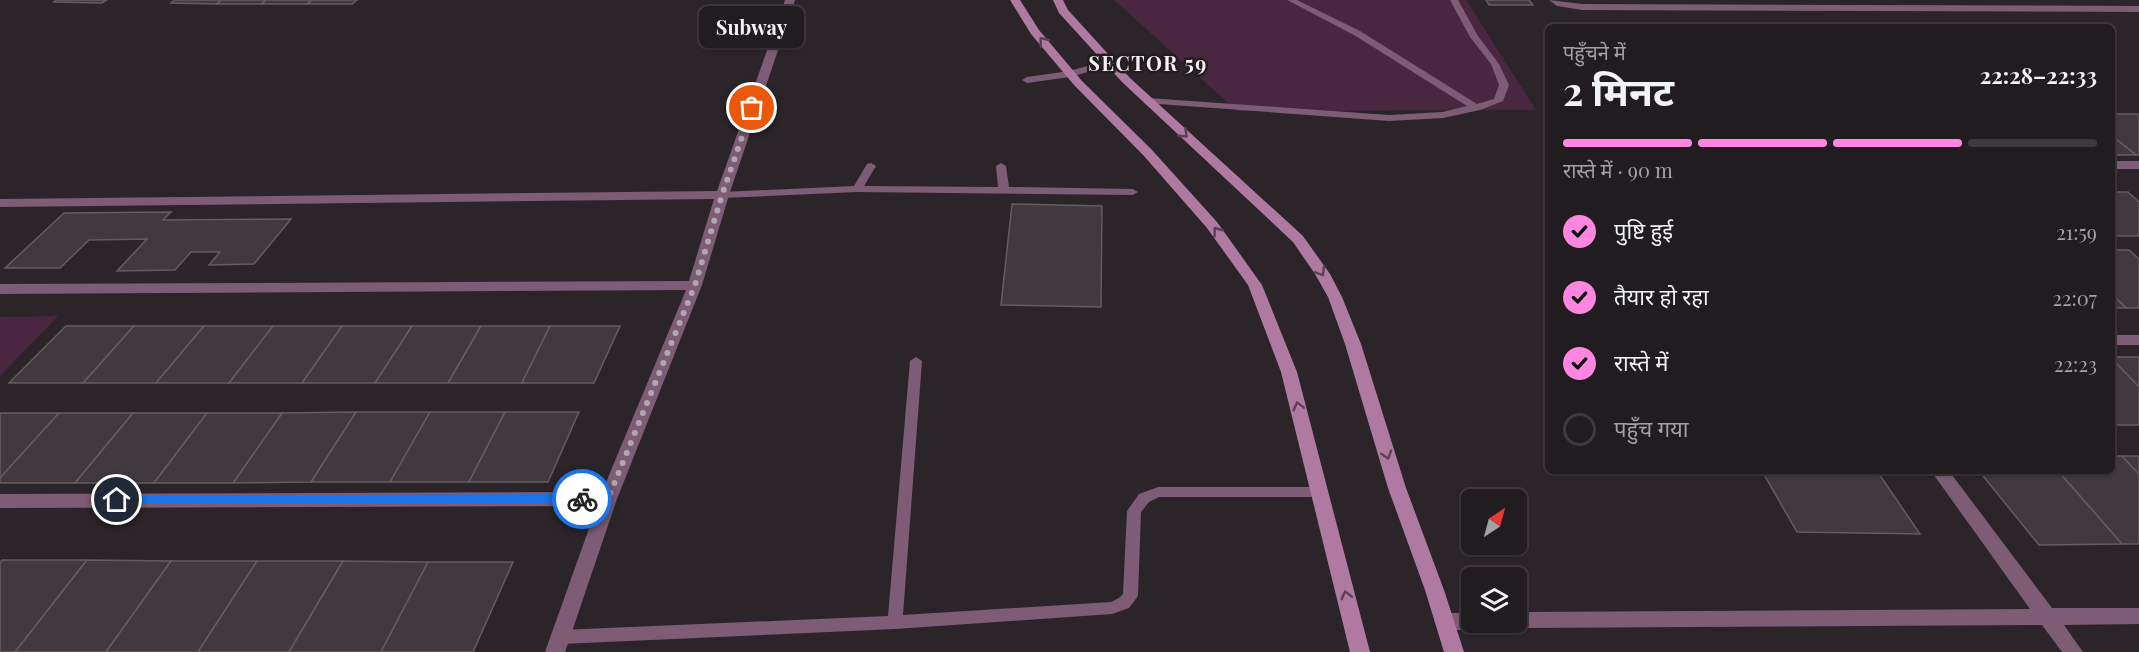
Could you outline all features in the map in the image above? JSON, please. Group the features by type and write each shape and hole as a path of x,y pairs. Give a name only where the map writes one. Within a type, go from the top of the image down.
{"street":[{"path":"558,645 608,499 695,285 722,195 790,0"},
{"path":"1015,0 1035,32 1070,74 1148,153 1212,225 1256,285 1289,372 1360,652"},
{"path":"1059,0 1064,11 1110,63 1298,239 1318,267 1334,297 1357,357 1397,487 1446,621 1454,652"},
{"path":"1554,0 1561,4 1582,7 2139,9"},
{"path":"2115,165 2139,165"},
{"path":"0,203 722,195"},
{"path":"0,289 695,285"},
{"path":"2115,340 2139,340"},
{"path":"1942,474 2073,652"},
{"path":"0,501 608,499"},
{"path":"1527,620 2139,616"},
{"path":"1446,621 1461,621"}],"lane":[{"path":"1291,0 1357,33 1477,108"},
{"path":"1148,101 1389,118 1443,115 1498,101 1504,85 1495,64 1474,37 1454,0"},
{"path":"1027,80 1070,74 1110,63"},
{"path":"857,189 871,166"},
{"path":"1001,166 1004,190"},
{"path":"722,195 857,189 1133,192"},
{"path":"895,622 916,361"},
{"path":"558,645 1112,608 1124,603 1130,596 1134,511 1144,498 1158,492 1320,492"}],"shaded area":[{"path":"1114,0 1466,0 1536,110 1237,111"},
{"path":"58,316 0,376 0,317"}],"building":[{"path":"57,0 107,0 102,3 53,2"},
{"path":"175,0 221,0 217,4 171,3"},
{"path":"221,0 266,0 262,4 217,4"},
{"path":"266,0 312,0 307,4 262,4"},
{"path":"312,0 357,0 352,4 307,4"},
{"path":"1486,0 1529,0 1533,5 1489,5"},
{"path":"2115,114 2139,114 2139,155 2115,138"},
{"path":"2115,138 2136,155 2115,155"},
{"path":"2115,192 2128,192 2139,202 2139,236 2116,236"},
{"path":"1012,204 1102,206 1101,307 1001,305"},
{"path":"171,212 163,220 291,219 254,264 209,265 220,252 191,252 175,270 117,271 147,239 89,240 60,268 5,268 64,213"},
{"path":"2115,250 2129,250 2139,259 2139,308 2126,308 2115,297"},
{"path":"2115,297 2126,308 2115,308"},
{"path":"66,326 134,326 83,383 9,383"},
{"path":"134,326 204,326 156,383 83,383"},
{"path":"204,326 273,326 229,383 156,383"},
{"path":"273,326 342,326 302,383 229,383"},
{"path":"342,326 412,326 375,383 302,383"},
{"path":"412,326 481,326 448,383 375,383"},
{"path":"481,326 550,326 522,383 448,383"},
{"path":"550,326 620,326 594,383 522,383"},
{"path":"2115,357 2139,357 2139,387 2115,362"},
{"path":"2115,362 2139,387 2139,425 2115,425"},
{"path":"356,412 311,482 233,483 282,413"},
{"path":"356,412 430,412 390,482 311,482"},
{"path":"430,412 505,412 469,482 390,482"},
{"path":"505,412 579,412 548,482 469,482"},
{"path":"0,413 59,413 0,478"},
{"path":"59,413 133,413 75,483 0,483 0,478"},
{"path":"133,413 207,413 154,483 75,483"},
{"path":"207,413 282,413 233,483 154,483"},
{"path":"2115,456 2122,456 2139,474 2139,544 2122,544 2061,474 2115,474"},
{"path":"2122,456 2139,456 2139,474"},
{"path":"1764,474 1879,474 1920,534 1797,532"},
{"path":"1981,474 2061,474 2122,544 2039,545"},
{"path":"2,560 87,560 15,652 0,652 0,562"},
{"path":"87,560 171,561 106,652 15,652"},
{"path":"171,561 257,561 198,652 106,652"},
{"path":"257,561 343,561 289,652 198,652"},
{"path":"343,561 428,562 381,652 289,652"},
{"path":"428,562 513,562 473,652 381,652"}],"way so far":[{"path":"582,499 608,499 695,285 722,195 752,108"}],"place":[{"name":"Subway","path":"752,108"}],"district":[{"name":"SECTOR 59","path":"1148,64"}],"route":[{"path":"117,500 582,499"}]}
